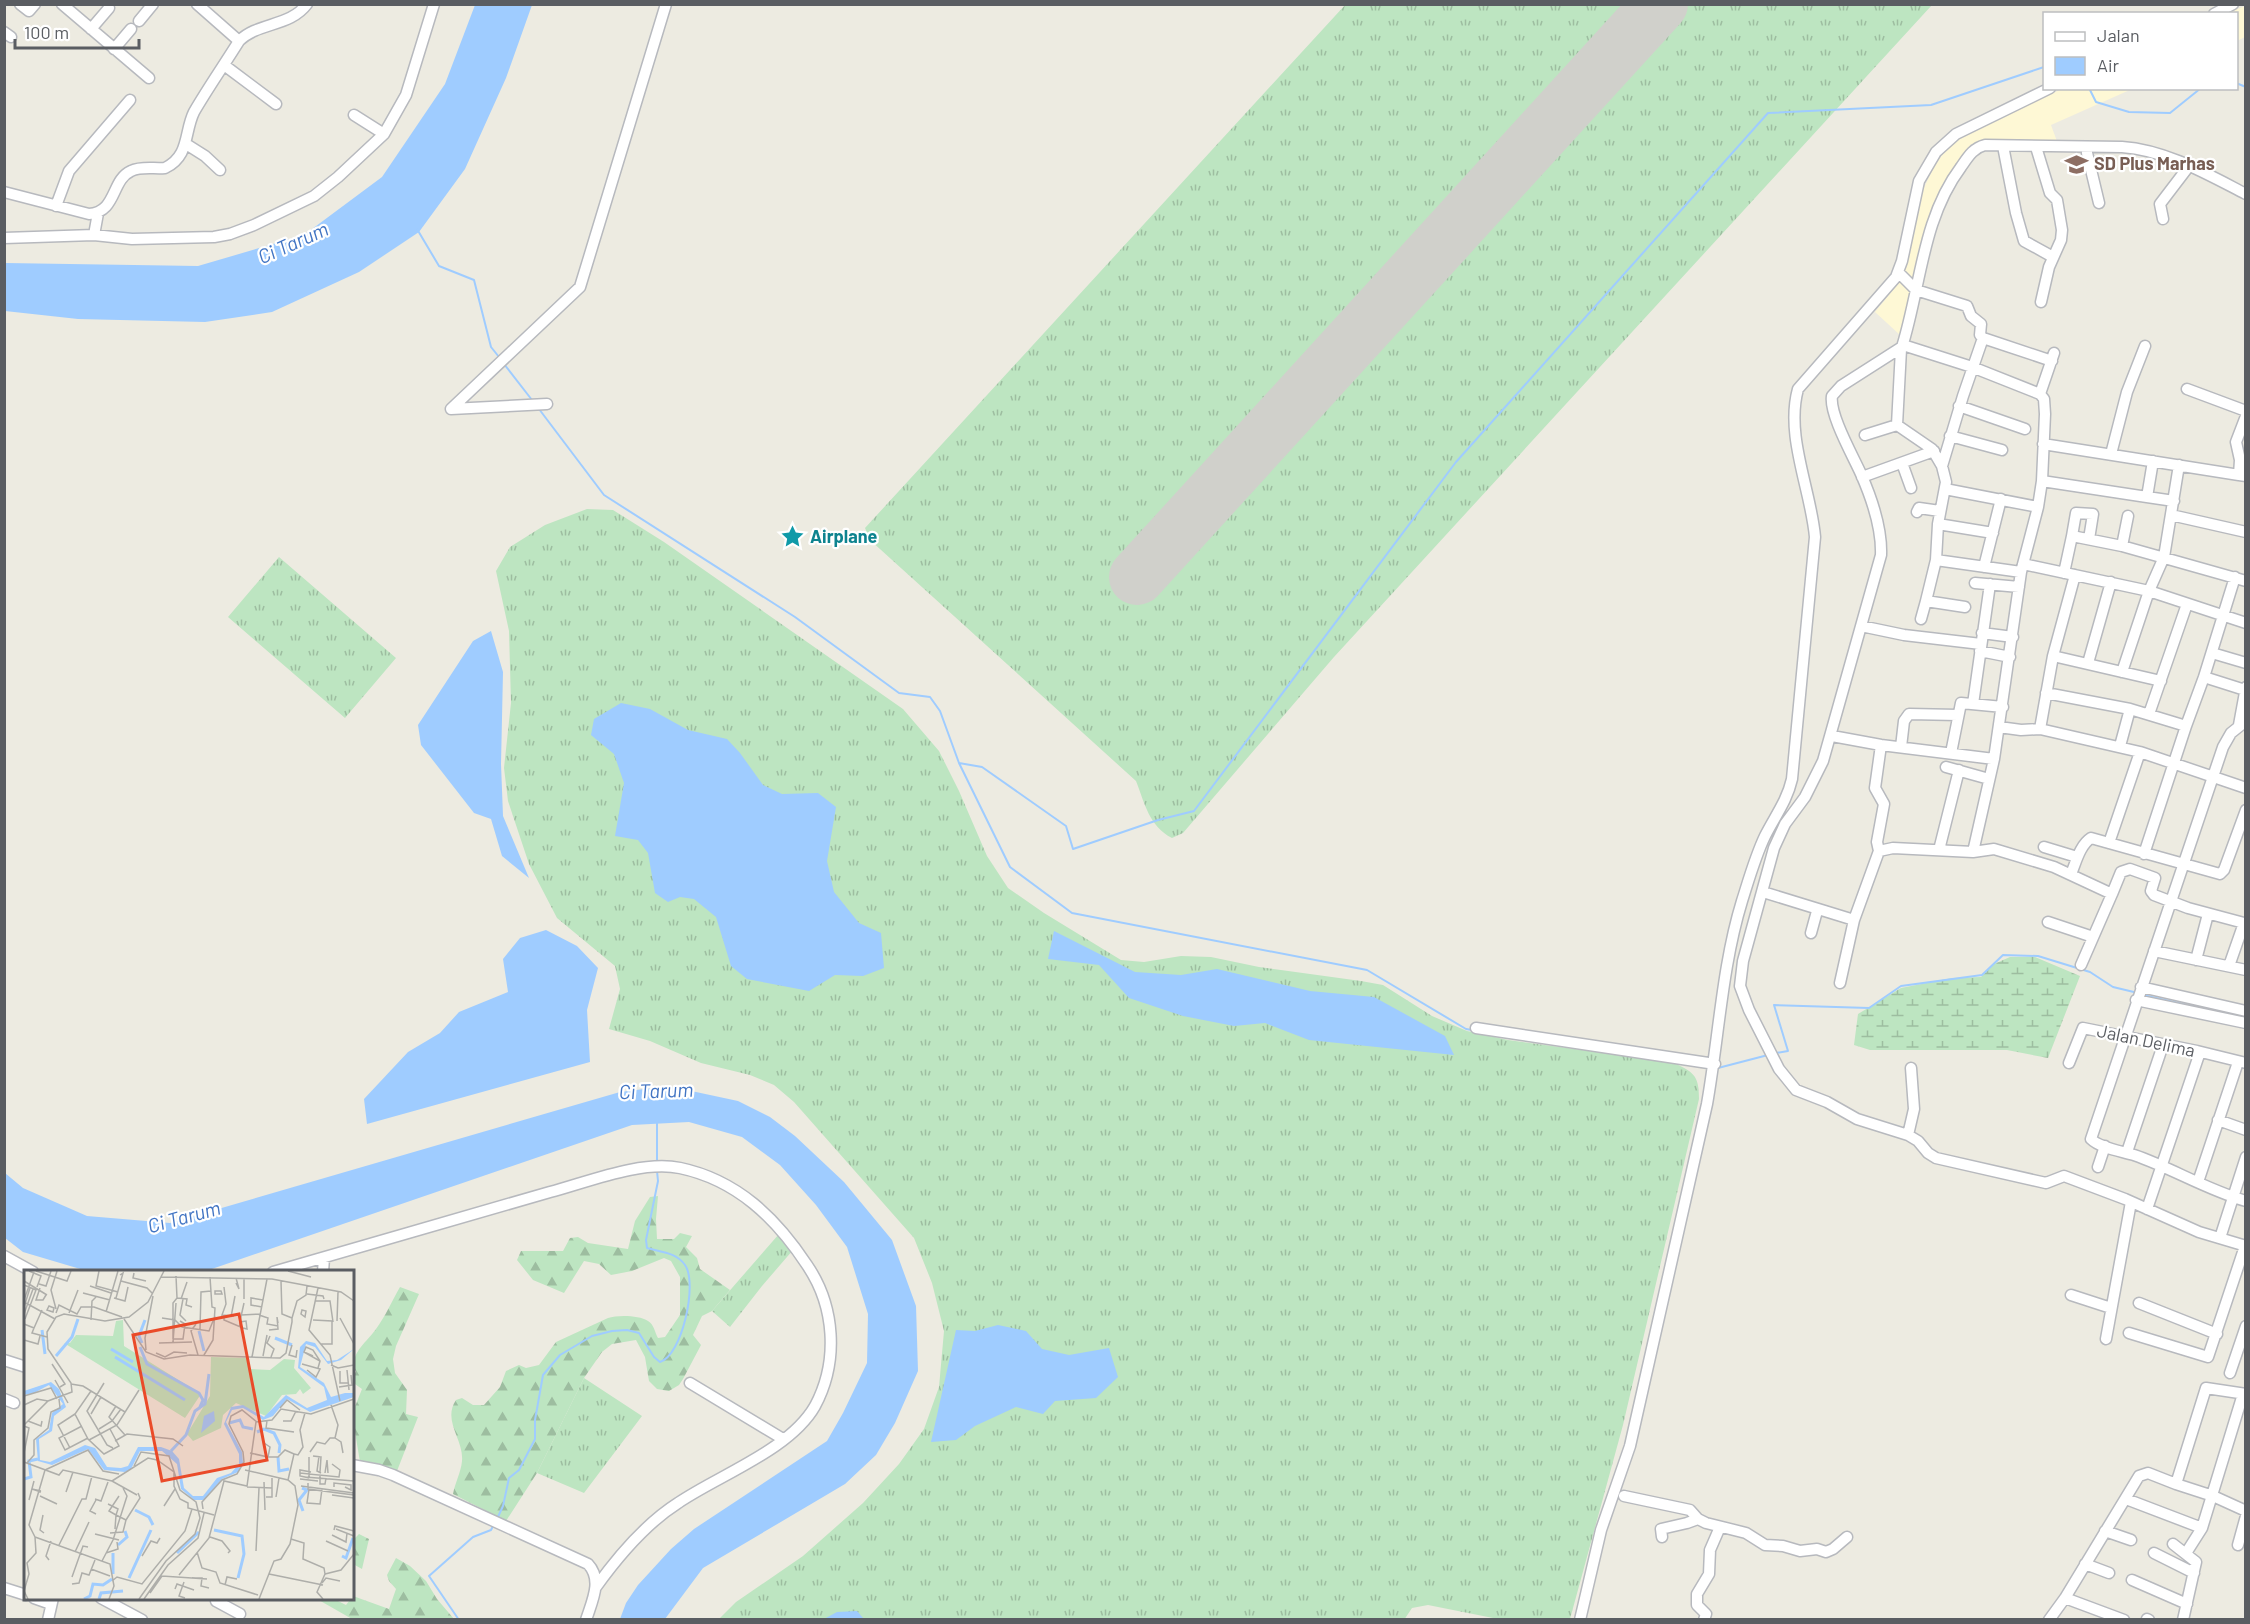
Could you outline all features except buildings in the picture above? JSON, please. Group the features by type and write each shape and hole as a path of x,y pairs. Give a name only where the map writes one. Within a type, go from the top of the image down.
{"street":[{"path":"20,4 29,12 35,4"},
{"path":"139,21 153,4"},
{"path":"197,4 239,41"},
{"path":"4,192 89,214 98,213 106,207 127,173 134,169 161,169 169,166 186,144 193,114 247,32 291,18 307,4"},
{"path":"4,238 94,236 132,239 197,239 230,234 254,225 326,188 384,134 406,95 434,4"},
{"path":"547,404 451,409 580,287 666,4"},
{"path":"2218,12 2234,4"},
{"path":"69,6 149,78"},
{"path":"92,29 109,8"},
{"path":"114,48 131,29"},
{"path":"224,65 276,104"},
{"path":"1580,1620 1601,1530 1630,1446 1715,1064 1721,1008 1737,921 1757,856 1790,791 1795,766 1815,545 1813,516 1794,426 1798,389 1899,273 1919,181 1943,143 1956,134 2046,90"},
{"path":"56,206 69,171 130,100"},
{"path":"354,115 384,134"},
{"path":"186,144 205,156 220,170"},
{"path":"1897,425 1902,347 1934,217 1947,187 1974,150 1985,145 2139,149 2189,166 2246,194"},
{"path":"2002,146 2024,241 2053,257"},
{"path":"2036,147 2050,193 2057,200 2062,230 2061,240 2053,257 2041,302"},
{"path":"2087,147 2099,203"},
{"path":"2163,219 2160,204 2189,166"},
{"path":"94,236 98,213"},
{"path":"1899,273 1916,290 1967,306 1971,316 1981,322 1980,334 1983,338 2053,357 2040,394 2045,408 2042,481 2038,507 2022,568 2000,727 1973,852"},
{"path":"1942,466 1959,406 1983,338"},
{"path":"2110,454 2124,402 2145,346"},
{"path":"2040,394 1972,367 1902,347 1841,386 1832,396 1834,413 1862,477 1877,520 1881,546 1879,564 1832,736 1814,782 1780,835 1741,972 1740,986 1746,1004 1779,1069 1796,1090 1827,1102 1862,1121 1908,1135 1936,1158 2046,1183 2064,1176 2132,1202 2199,1232 2245,1246 2209,1356 2205,1357 2129,1333"},
{"path":"2187,390 2246,411"},
{"path":"1959,406 2025,429"},
{"path":"2043,444 2242,475 2236,442 2246,416"},
{"path":"1865,435 1897,425"},
{"path":"1897,425 1934,451 1942,466 1946,482 1938,524 1936,560 1921,619"},
{"path":"1950,436 2002,450"},
{"path":"1862,477 1934,451"},
{"path":"2147,497 2153,461"},
{"path":"1902,463 1911,488"},
{"path":"2122,672 2149,591 2164,557 2180,465"},
{"path":"2042,481 2174,501"},
{"path":"1945,489 2038,507"},
{"path":"1984,567 2001,499"},
{"path":"1917,512 1919,508 1941,511"},
{"path":"2040,729 2070,574 2072,536 2078,512 2093,514 2089,539"},
{"path":"2171,515 2246,532"},
{"path":"2122,546 2128,516"},
{"path":"1938,524 1993,533"},
{"path":"2072,536 2122,546 2240,579 2222,616 2204,678 2144,854"},
{"path":"1936,560 1984,567 2022,568 2070,574 2111,582 2149,591 2246,623"},
{"path":"2088,663 2111,582"},
{"path":"1975,583 2019,587"},
{"path":"1973,704 1990,584"},
{"path":"1926,601 1965,607"},
{"path":"2149,714 2187,604"},
{"path":"1862,626 1904,634 1981,643 2013,637"},
{"path":"1981,643 2010,657"},
{"path":"2212,653 2246,663"},
{"path":"2053,656 2161,681"},
{"path":"2204,678 2245,688 2242,723 2223,747 2138,994 2092,1141 2162,1165 2246,1201"},
{"path":"2046,693 2130,709 2186,726"},
{"path":"1951,753 1961,702 2003,707"},
{"path":"2120,746 2130,709"},
{"path":"1901,747 1904,721 1909,714 1958,715"},
{"path":"2000,727 2021,730 2040,729 2120,746 2246,788"},
{"path":"1832,736 1881,745 1994,759"},
{"path":"1840,983 1854,920 1879,851 1876,842 1884,804 1876,792 1875,779 1881,745"},
{"path":"2109,843 2140,752"},
{"path":"1946,767 1989,779"},
{"path":"1939,850 1959,770"},
{"path":"2071,874 2077,857 2090,839 2217,874 2223,872 2246,810"},
{"path":"2044,847 2077,857"},
{"path":"1879,851 1893,848 1973,852 1997,850 2054,867 2112,894"},
{"path":"2081,964 2121,872 2130,869 2155,878 2152,893 2208,914 2245,923 2229,966"},
{"path":"1763,892 1854,920"},
{"path":"1811,933 1817,910"},
{"path":"2196,960 2208,914"},
{"path":"1737,921 1754,924"},
{"path":"2048,922 2093,937"},
{"path":"2154,951 2246,970"},
{"path":"2138,994 2246,1011"},
{"path":"2138,994 2246,1023"},
{"path":"1476,1028 1715,1064"},
{"name":"Jalan Delima","path":"2069,1063 2081,1028 2200,1052 2242,1063"},
{"path":"2127,1152 2163,1045"},
{"path":"2147,1209 2200,1052"},
{"path":"2198,1182 2218,1120 2242,1063"},
{"path":"1908,1135 1914,1114 1911,1068"},
{"path":"2218,1120 2246,1130"},
{"path":"2098,1167 2105,1146"},
{"path":"2220,1238 2246,1157"},
{"path":"280,1270 587,1182 649,1167 665,1166 703,1175 744,1194 767,1215 793,1245 819,1283 830,1322 832,1343 830,1365 823,1388 806,1419 783,1439 660,1515 622,1554 596,1587 586,1620"},
{"path":"2106,1339 2132,1202"},
{"path":"4,1256 29,1270"},
{"path":"323,1270 324,1258"},
{"path":"2071,1295 2111,1308"},
{"path":"2139,1303 2217,1334"},
{"path":"2230,1373 2246,1326"},
{"path":"6,1364 24,1367"},
{"path":"690,1383 783,1439"},
{"path":"2176,1484 2206,1388 2244,1394 2202,1528 2188,1550"},
{"path":"354,1465 393,1475 588,1564 593,1570 596,1587"},
{"path":"2049,1620 2142,1474 2148,1473 2246,1511"},
{"path":"1624,1496 1690,1510 1698,1519 1746,1533 1765,1545 1783,1546 1800,1551 1817,1549 1830,1551 1847,1537"},
{"path":"2126,1499 2202,1528"},
{"path":"2238,1545 2246,1516"},
{"path":"1662,1537 1661,1529 1698,1519"},
{"path":"1704,1620 1706,1614 1697,1605 1696,1597 1709,1574 1710,1550 1720,1527"},
{"path":"2105,1531 2131,1540"},
{"path":"2173,1544 2195,1560 2183,1620"},
{"path":"2154,1553 2194,1573"},
{"path":"2085,1564 2109,1573"},
{"path":"2132,1580 2187,1604"},
{"path":"4,1588 24,1595"},
{"path":"2065,1598 2124,1620"},
{"path":"103,1600 142,1620"},
{"path":"216,1600 242,1618"},
{"path":"48,1620 52,1601"}],"shaded area":[{"path":"2245,6 2245,37 2238,40 2238,12 2230,12"},
{"path":"2060,90 2130,90 2051,125 2058,144 1971,144 1952,171 1935,204 1900,335 1875,312 1898,284 1909,252 1921,194 1935,165 1952,142 1987,123"}],"green space":[{"path":"1346,4 1932,5 1334,657 1183,833 1172,838 1153,821 1136,781 870,540 865,528"},
{"path":"587,509 613,510 664,542 903,709 939,751 987,856 1008,888 1121,960 1144,962 1181,956 1211,957 1259,967 1383,985 1432,1016 1467,1031 1508,1040 1672,1062 1693,1075 1698,1084 1699,1099 1623,1425 1570,1619 1498,1619 1428,1605 1412,1608 1404,1620 719,1619 736,1602 803,1556 863,1503 899,1464 924,1429 939,1387 944,1331 932,1283 914,1238 794,1102 774,1085 750,1075 701,1063 650,1041 609,1029 620,989 615,966 557,918 529,864 508,801 504,768 511,703 509,631 496,571 510,547 545,525"},
{"path":"279,557 396,658 345,718 228,617"},
{"path":"2010,957 2035,957 2080,976 2048,1058 2007,1050 1870,1050 1854,1045 1858,1014 1901,988 1952,978 1981,977 1994,964"},
{"path":"658,1196 657,1239 674,1239 680,1233 692,1236 686,1247 697,1258 700,1269 730,1290 712,1311 702,1316 693,1335 701,1345 679,1385 669,1391 657,1389 649,1381 645,1357 636,1340 612,1344 602,1352 584,1378 537,1473 506,1521 453,1494 462,1461 462,1453 451,1415 456,1400 462,1398 473,1405 484,1405 500,1387 506,1371 519,1365 526,1368 539,1365 556,1342 608,1318 628,1316 644,1319 652,1324 658,1338 665,1337 680,1315 680,1277 671,1261 664,1258 632,1271 611,1275 599,1264 584,1261 564,1293 533,1280 517,1260 521,1251 563,1251 570,1238 578,1237 588,1243 628,1249 635,1221 650,1197"},
{"path":"779,1234 793,1250 730,1327 712,1311"},
{"path":"400,1287 419,1294 396,1346 393,1359 395,1373 407,1390 406,1414 418,1417 397,1471 376,1463 360,1462 354,1426 354,1409 362,1389 354,1383 355,1357 379,1324"},
{"path":"584,1378 642,1416 584,1493 537,1473"},
{"path":"359,1534 369,1539 362,1569 354,1565 354,1539"},
{"path":"396,1558 410,1566 426,1581 437,1599 454,1619 352,1619 319,1600 336,1600 346,1605 350,1600 354,1600 354,1596 389,1609 396,1589 387,1575"}],"water":[{"name":"Ci Tarum","path":"475,5 532,5 506,78 465,169 419,232 359,272 272,312 205,322 78,319 5,311 5,263 198,266 304,235 382,177 445,84"},
{"path":"491,631 503,672 501,764 503,816 529,878 502,856 491,819 474,813 421,745 418,725 473,641"},
{"path":"621,703 650,709 688,730 727,739 763,785 782,794 818,793 836,807 827,861 834,892 859,923 881,933 884,968 863,976 835,975 809,991 747,979 731,966 716,917 694,899 680,897 668,902 655,893 648,853 638,840 615,836 624,783 614,754 591,735 594,719"},
{"path":"546,930 577,946 598,968 587,1010 590,1062 367,1124 364,1099 408,1052 440,1033 459,1012 508,992 503,959 520,938"},
{"path":"1054,931 1135,972 1181,975 1217,969 1310,991 1374,997 1445,1036 1454,1055 1309,1040 1265,1023 1234,1026 1183,1016 1129,998 1099,965 1048,959"},
{"name":"Ci Tarum","path":"668,1086 738,1101 770,1117 795,1136 844,1182 892,1240 916,1306 918,1371 895,1423 876,1455 845,1484 703,1568 665,1619 620,1619 626,1603 638,1585 671,1549 694,1529 827,1441 867,1363 868,1314 847,1247 816,1205 780,1165 742,1137 689,1122 632,1125 209,1270 84,1270 23,1252 5,1238 5,1173 23,1188 87,1216 170,1223 620,1092"},
{"path":"998,1325 1026,1331 1042,1349 1069,1355 1109,1348 1118,1377 1096,1398 1055,1401 1043,1414 1016,1407 975,1426 956,1440 931,1442 956,1330 975,1331"},
{"path":"857,1611 864,1619 824,1619 837,1612"}],"waterway":[{"path":"959,763 982,767 1066,826 1073,849 1158,820 1194,811 1456,462 1768,113 1931,105 2043,67"},
{"path":"2238,84 2246,87"},
{"path":"2090,90 2096,102 2129,112 2170,113 2199,90"},
{"path":"417,229 439,266 474,280 491,347 499,357"},
{"path":"504,364 532,400"},
{"path":"539,409 604,495 795,617 899,693 930,697 940,711 959,763 1010,867 1072,913 1367,970 1466,1029 1472,1030"},
{"path":"1776,1053 1788,1051 1774,1005 1869,1008 1901,986 1982,975 2003,955 2038,956 2090,972 2113,987 2138,993"},
{"path":"2143,995 2196,1007"},
{"path":"1718,1068 1768,1055"},
{"path":"657,1123 657,1163"},
{"path":"497,1519 503,1506 509,1478 519,1470 535,1439 535,1420 543,1375 560,1355 592,1336 612,1331 627,1330 639,1333 654,1357 660,1362 668,1357 675,1347 686,1318 689,1302 689,1274 685,1265 677,1257 647,1248 646,1240 658,1181 657,1171"},
{"path":"459,1620 429,1576 473,1537 491,1530 494,1524"}],"runway":[{"path":"1137,577 1660,4"}],"place":[{"name":"SD Plus Marhas","path":"2076,164"},
{"name":"Airplane","path":"792,537"}]}
